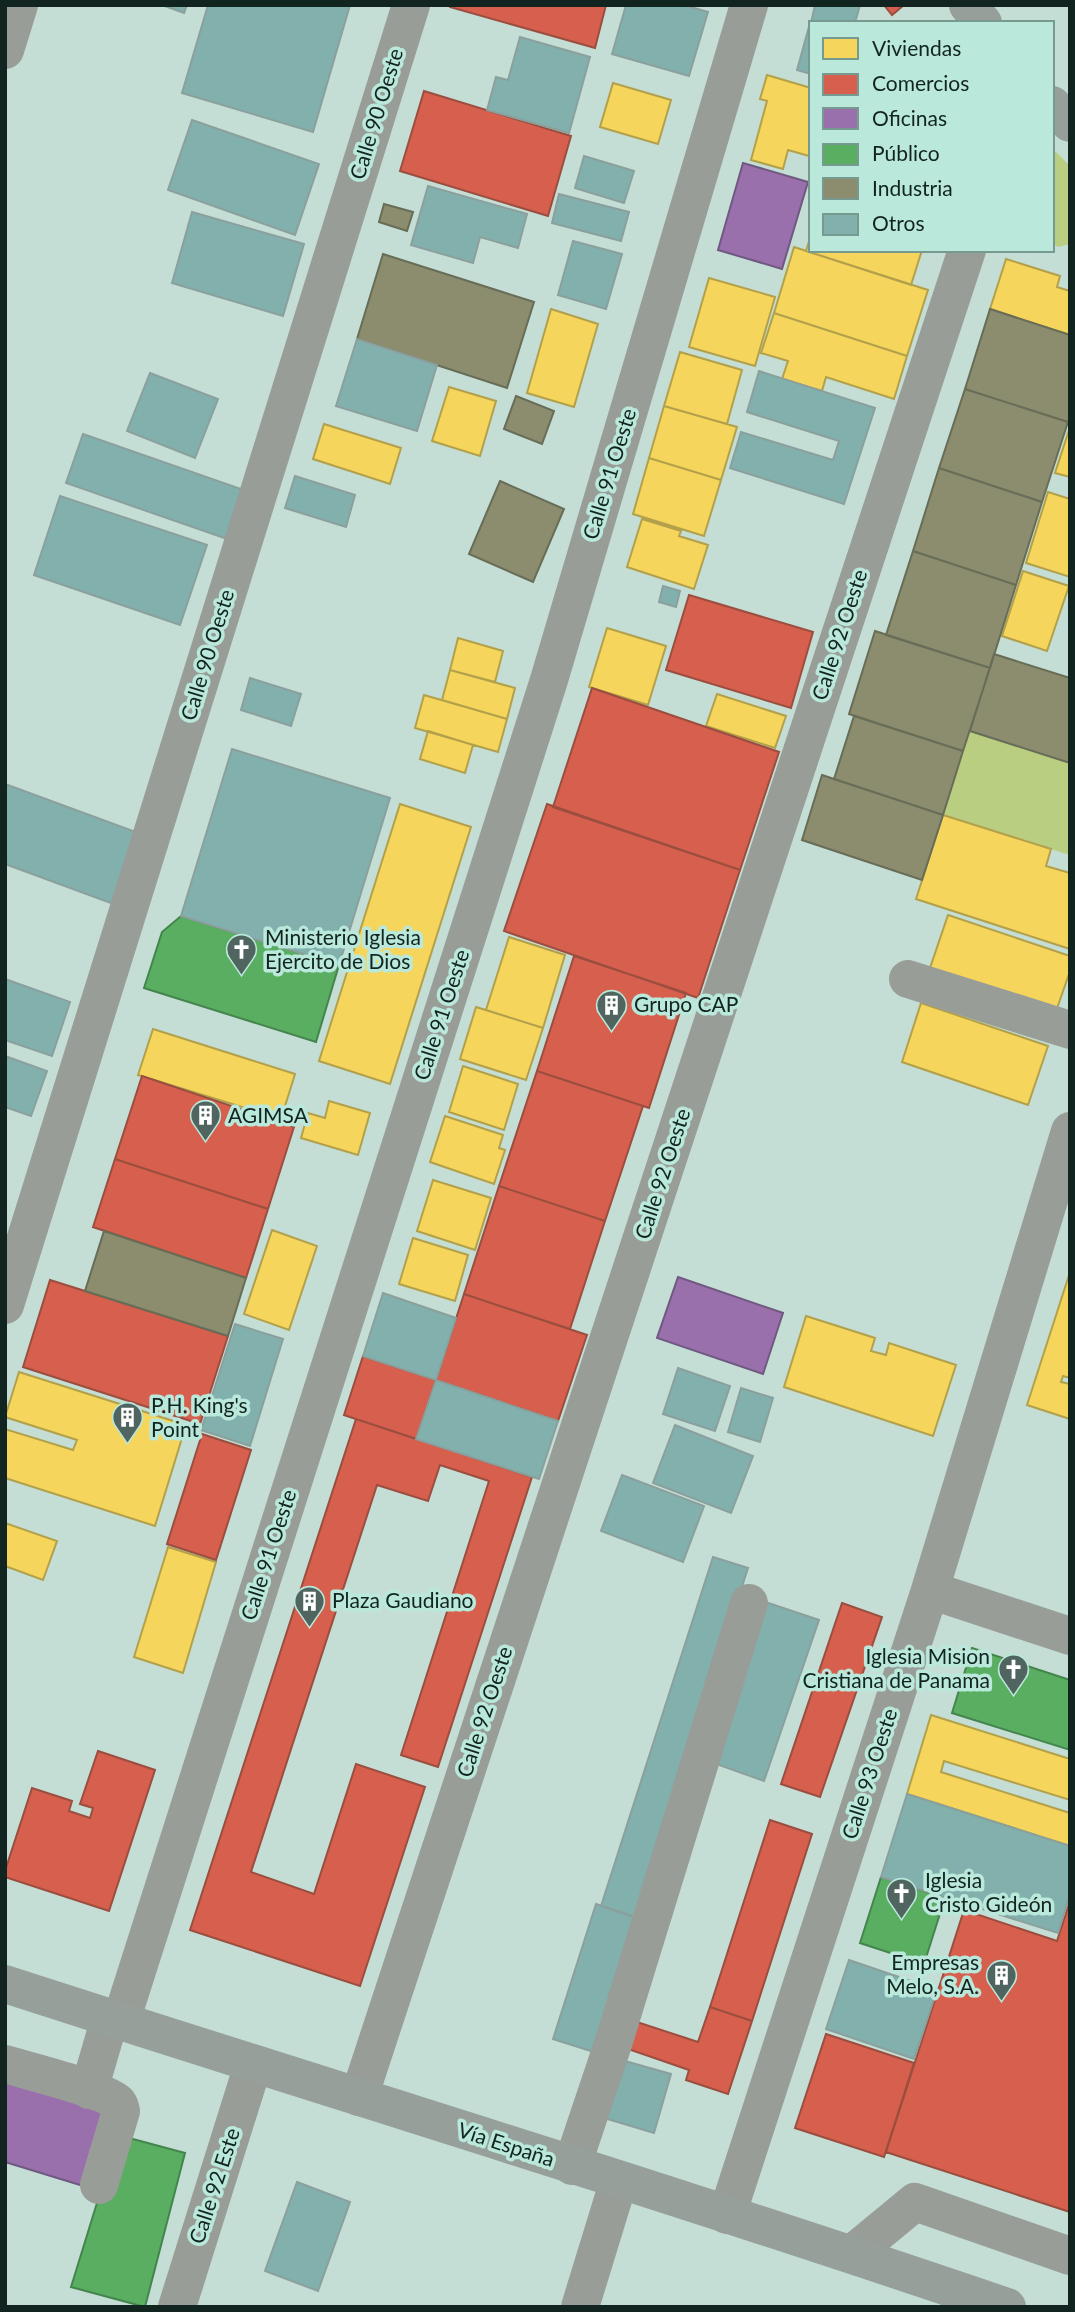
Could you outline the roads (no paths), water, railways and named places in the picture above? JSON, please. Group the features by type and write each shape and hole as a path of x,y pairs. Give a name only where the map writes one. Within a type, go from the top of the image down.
{"main road":[{"path":"968,5 981,21"},
{"name":"Vía España","path":"5,1984 852,2254 1007,2307"}],"street":[{"path":"5,50 19,5"},
{"name":"Calle 90 Oeste","path":"5,1305 411,5"},
{"name":"Calle 91 Oeste","path":"89,2090 115,2019 549,680 749,5"},
{"name":"Calle 92 Oeste","path":"359,2097 966,252"},
{"path":"908,979 1070,1030"},
{"name":"Calle 93 Oeste","path":"727,2215 930,1590 1070,1131"},
{"path":"930,1590 1070,1636"},
{"path":"572,2166 613,2045 749,1603"},
{"path":"5,2064 89,2090 119,2104 121,2111 99,2185"},
{"name":"Calle 92 Este","path":"177,2307 253,2065"},
{"path":"580,2307 619,2180"},
{"path":"852,2254 915,2202 1070,2256"}],"place":[{"name":"Ministerio Iglesia Ejercito de Dios","path":"242,977"},
{"name":"Grupo CAP","path":"611,1032"},
{"name":"AGIMSA","path":"205,1143"},
{"name":"P.H. King's Point","path":"128,1445"},
{"name":"Plaza Gaudiano","path":"309,1628"},
{"name":"Iglesia Mision Cristiana de Panama","path":"1013,1696"},
{"name":"Iglesia Cristo Gideón","path":"902,1920"},
{"name":"Empresas Melo, S.A.","path":"1002,2002"}]}
